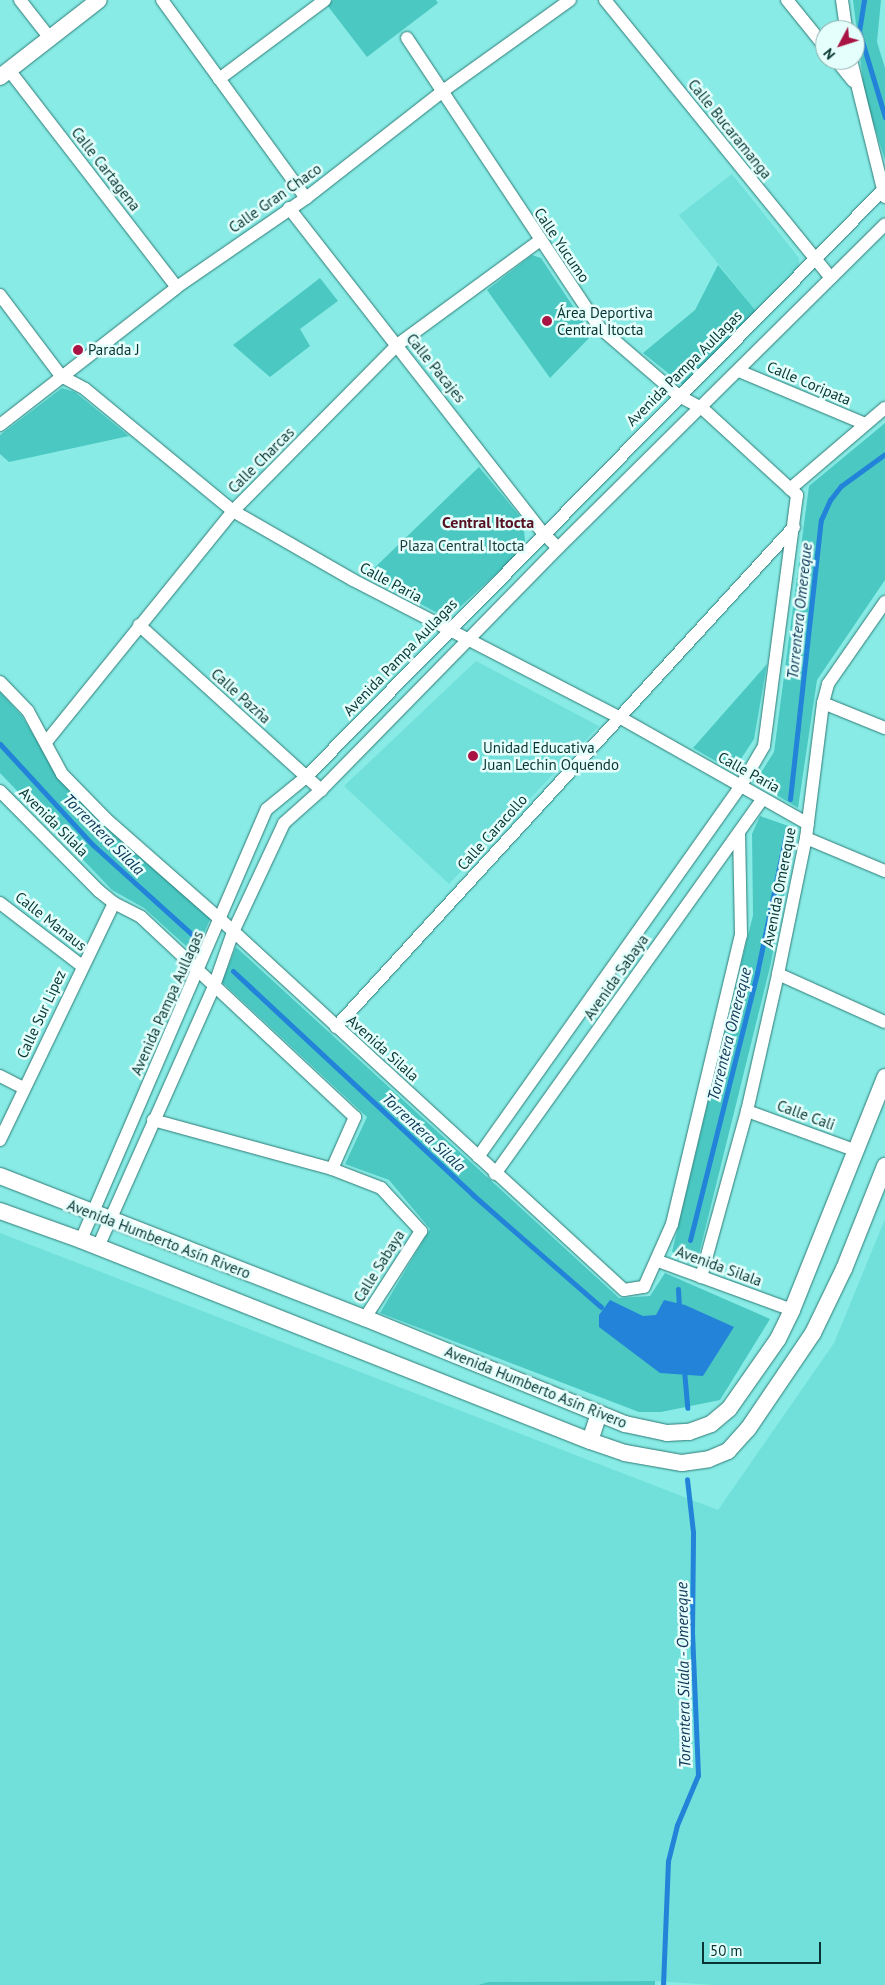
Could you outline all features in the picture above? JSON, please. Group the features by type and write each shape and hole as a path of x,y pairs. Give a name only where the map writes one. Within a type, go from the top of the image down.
{"street":[{"path":"20,0 49,37"},
{"path":"5,73 99,0"},
{"path":"162,0 306,198"},
{"path":"219,79 325,0"},
{"name":"Calle Gran Chaco","path":"1,422 178,287 306,198 443,90 570,0"},
{"name":"Calle Bucaramanga","path":"605,0 816,262 831,278"},
{"path":"787,0 815,35"},
{"path":"842,0 845,20"},
{"name":"Calle Yucumo","path":"407,38 443,90 538,241 599,328 679,396 702,408 793,492"},
{"path":"844,70 854,83"},
{"path":"852,70 854,83 884,194"},
{"name":"Calle Cartagena","path":"5,73 178,287"},
{"name":"Avenida Pampa Aullagas","path":"81,1240 221,920 260,818 306,777 449,632 543,533 884,194"},
{"name":"Calle Pacajes","path":"289,208 543,533 558,548"},
{"path":"98,1247 214,986 233,932 284,823 322,790 558,548 702,408 885,224"},
{"name":"Calle Charcas","path":"46,742 138,625 233,511 397,345 538,241"},
{"path":"0,295 61,376"},
{"name":"Calle Coripata","path":"739,371 866,424"},
{"name":"Calle Paria","path":"61,376 85,389 233,511 449,632 618,717 808,824"},
{"path":"740,787 764,746 794,527 793,492 885,408"},
{"name":"Calle Caracollo","path":"336,1027 794,527"},
{"name":"Avenida Omereque","path":"701,1277 747,1111 778,974 806,838 823,703 828,684 885,602"},
{"name":"Calle Pazña","path":"138,625 322,790"},
{"name":"Avenida Silala","path":"0,682 28,711 62,774 106,819 221,920 624,1290 644,1287 658,1261 792,1310"},
{"path":"823,703 885,728"},
{"name":"Avenida Sabaya","path":"478,1157 740,787"},
{"name":"Avenida Silala","path":"0,791 114,903 141,917 355,1117 332,1169"},
{"name":"Avenida Sabaya","path":"496,1174 762,799"},
{"name":"Avenida Omereque","path":"658,1261 672,1224 741,935 739,833"},
{"path":"806,838 885,871"},
{"name":"Calle Manaus","path":"0,903 82,966"},
{"name":"Calle Sur Lipez","path":"0,1140 82,966 114,903"},
{"path":"778,974 885,1022"},
{"path":"0,1076 24,1088"},
{"name":"Avenida Humberto Asín Rivero","path":"0,1176 111,1221 366,1318 625,1424 667,1433 689,1432 711,1424 729,1409 778,1339 792,1310 854,1150 885,1077"},
{"name":"Calle Cali","path":"747,1111 854,1150"},
{"path":"153,1120 332,1169"},
{"name":"Avenida Humberto Asín Rivero","path":"0,1211 81,1240 590,1441 626,1453 682,1463 709,1459 728,1451 748,1429 814,1333 844,1269 885,1166"},
{"name":"Calle Sabaya","path":"332,1169 381,1188 421,1231 366,1318"},
{"path":"590,1441 599,1413"}],"shaded area":[{"path":"732,174 799,258 799,267 756,311 679,215"},
{"name":"Unidad Educativa Juan Lechin Oquendo","path":"476,661 599,726 449,884 344,786"},
{"path":"885,1219 885,1985 713,1985 655,1981 488,1982 478,1985 0,1985 0,1233 718,1510 834,1343"},
{"path":"610,1300 643,1316 656,1315 664,1300 685,1305 734,1327 703,1376 660,1373 599,1327 599,1315"}],"green space":[{"path":"333,0 436,0 438,3 367,57 327,5"},
{"path":"853,0 881,0 877,42 885,68 885,160 865,97 862,70 865,70 865,20 855,20"},
{"name":"Área Deportiva Central Itocta","path":"532,255 541,258 592,335 550,378 487,290"},
{"path":"718,265 756,311 683,385 643,353 695,310"},
{"path":"320,278 338,301 300,329 310,346 270,377 233,345"},
{"path":"62,388 75,392 129,436 9,462 0,454 0,435"},
{"path":"885,423 885,580 817,680 798,808 755,782 774,752 809,486"},
{"name":"Plaza Central Itocta","path":"479,467 523,520 525,541 518,554 450,616 441,615 367,575"},
{"path":"767,664 754,739 733,771 693,748"},
{"path":"0,692 22,716 58,776 211,917 195,954 144,908 112,890 0,773"},
{"path":"760,816 797,829 770,967 698,1258 672,1252 753,915 752,834"},
{"path":"236,947 619,1298 650,1296 665,1273 770,1319 720,1400 661,1412 639,1412 380,1313 430,1229 389,1180 345,1164 367,1117 222,982"},
{"path":"655,1981 655,1985 478,1985 488,1982"}],"waterway":[{"name":"Torrentera Omereque","path":"864,0 859,31 885,117"},
{"name":"Torrentera Omereque","path":"790,799 821,520 830,500 841,486 885,454"},
{"name":"Torrentera Silala","path":"0,744 93,845 196,938"},
{"name":"Torrentera Omereque","path":"690,1240 757,973 786,834"},
{"name":"Torrentera Silala","path":"233,971 473,1195 601,1307"},
{"name":"Torrentera Omereque","path":"678,1289 679,1309"},
{"name":"Torrentera Silala - Omereque","path":"684,1370 687,1408"},
{"name":"Torrentera Silala - Omereque","path":"663,1985 668,1861 677,1825 698,1775 692,1633 693,1532 687,1479"}],"place":[{"name":"Área Deportiva Central Itocta","path":"547,321"},
{"name":"Parada J","path":"78,350"},
{"name":"Unidad Educativa Juan Lechin Oquendo","path":"473,756"}],"district":[{"name":"Central Itocta","path":"488,522"}]}
